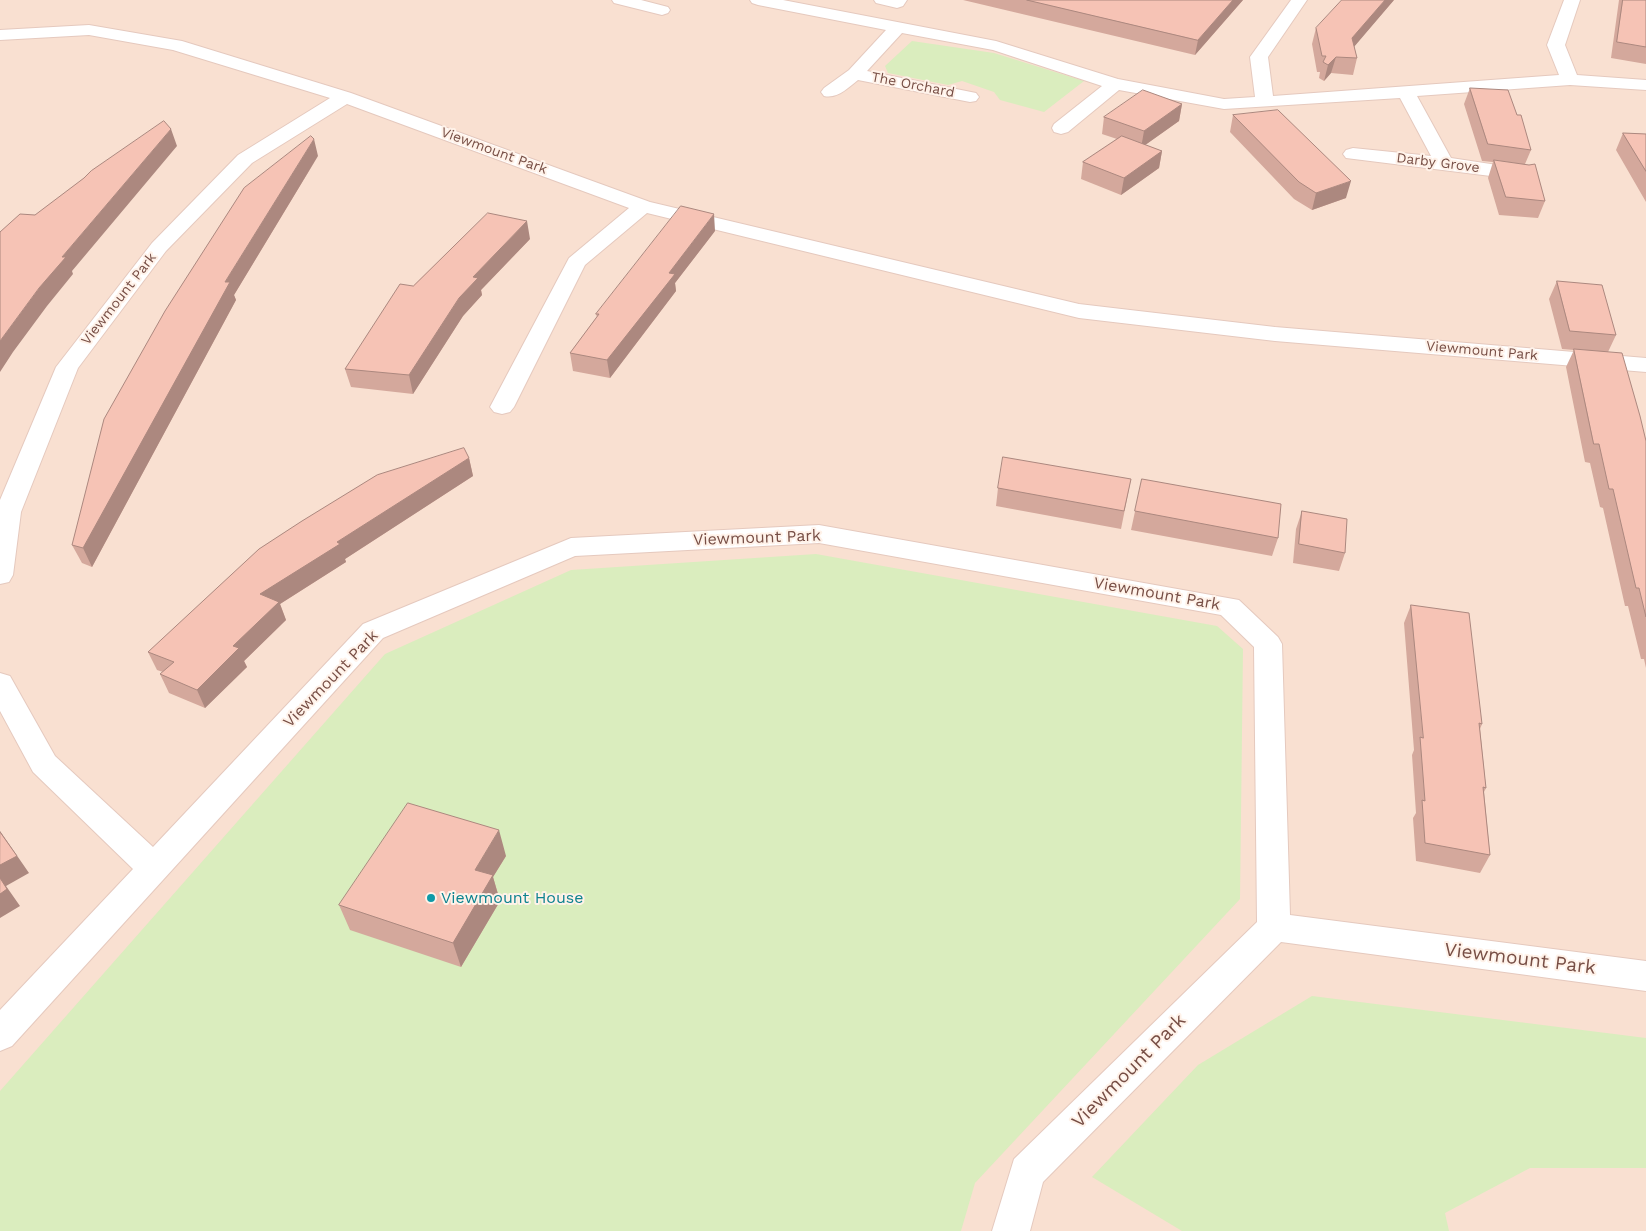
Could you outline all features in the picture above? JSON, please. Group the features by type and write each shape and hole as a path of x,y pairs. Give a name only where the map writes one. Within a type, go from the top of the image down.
{"street":[{"path":"758,0 826,6 898,27 996,46 1115,84 1224,104 1570,80 1646,85"},
{"path":"882,0 897,3 899,0"},
{"path":"1265,102 1259,57 1299,0"},
{"path":"1570,80 1556,45 1572,0"},
{"path":"629,1 662,10"},
{"name":"The Orchard","path":"830,92 855,74 898,27"},
{"name":"Viewmount Park","path":"0,35 89,30 176,45 345,97 643,206 1079,312 1275,334 1646,365"},
{"name":"The Orchard","path":"855,74 970,97"},
{"path":"1061,128 1115,84"},
{"path":"1406,92 1444,163"},
{"name":"Viewmount Park","path":"0,575 8,512 67,367 159,247 245,158 345,97"},
{"name":"Darby Grove","path":"1353,154 1444,163 1523,174"},
{"path":"502,407 576,262 643,206"},
{"name":"Viewmount Park","path":"0,1035 373,631 572,547 819,534 1229,607 1268,644 1274,927 1027,1172 1011,1231"},
{"path":"0,684 44,764 154,868"},
{"name":"Viewmount Park","path":"1274,927 1646,976"}],"shaded area":[{"path":"0,0 1646,0 1646,1231 0,1231"}],"green space":[{"path":"912,41 994,53 1084,81 1044,112 1000,100 994,92 962,81 948,85 888,73 885,66"},
{"path":"816,554 1217,626 1243,649 1240,899 975,1183 961,1231 0,1231 0,1091 385,654 571,570"},
{"path":"1312,996 1646,1038 1646,1168 1530,1168 1445,1213 1449,1231 1182,1231 1092,1177 1198,1065"}],"building":[{"path":"1027,0 1233,0 1198,40"},
{"path":"1342,0 1385,0 1352,38 1357,58 1336,57 1328,65 1323,62 1326,56 1322,56 1316,28"},
{"path":"1623,0 1646,0 1646,47 1617,42"},
{"path":"1470,88 1508,90 1517,115 1521,115 1531,150 1488,144"},
{"path":"1143,90 1182,104 1144,131 1104,117"},
{"path":"1278,110 1351,181 1316,193 1299,182 1233,115"},
{"path":"164,121 171,129 62,257 66,257 39,288 0,341 0,232 20,214 35,215 91,171"},
{"path":"1623,133 1646,134 1646,171"},
{"path":"311,136 314,139 225,282 230,282 83,548 72,545 104,419 165,311 244,188"},
{"path":"1122,136 1162,151 1124,178 1083,162"},
{"path":"1494,160 1529,165 1535,164 1545,201 1506,197"},
{"path":"681,206 714,214 669,273 675,274 607,360 570,353 599,314 596,314"},
{"path":"488,213 527,221 473,277 478,278 459,298 409,375 345,369 400,284 413,286"},
{"path":"1557,281 1602,285 1616,335 1570,331"},
{"path":"1574,349 1622,353 1640,416 1646,441 1646,617 1639,588 1636,588 1613,489 1609,489 1599,444 1594,444"},
{"path":"464,448 469,458 337,542 340,544 260,594 279,602 233,646 239,648 197,690 160,674 174,662 148,652 259,549 377,475"},
{"path":"1003,457 1131,479 1124,511 998,488"},
{"path":"1142,479 1281,504 1278,538 1135,511"},
{"path":"1302,511 1347,519 1345,553 1299,544"},
{"path":"1411,605 1469,613 1482,724 1479,723 1486,788 1483,787 1490,855 1425,843 1422,800 1425,801 1420,737 1423,738"},
{"name":"Viewmount House","path":"408,803 499,830 475,870 493,875 453,943 339,905"},
{"path":"0,832 17,856 0,865"},
{"path":"0,878 7,889 0,894"}],"place":[{"name":"Viewmount House","path":"431,898"}]}
